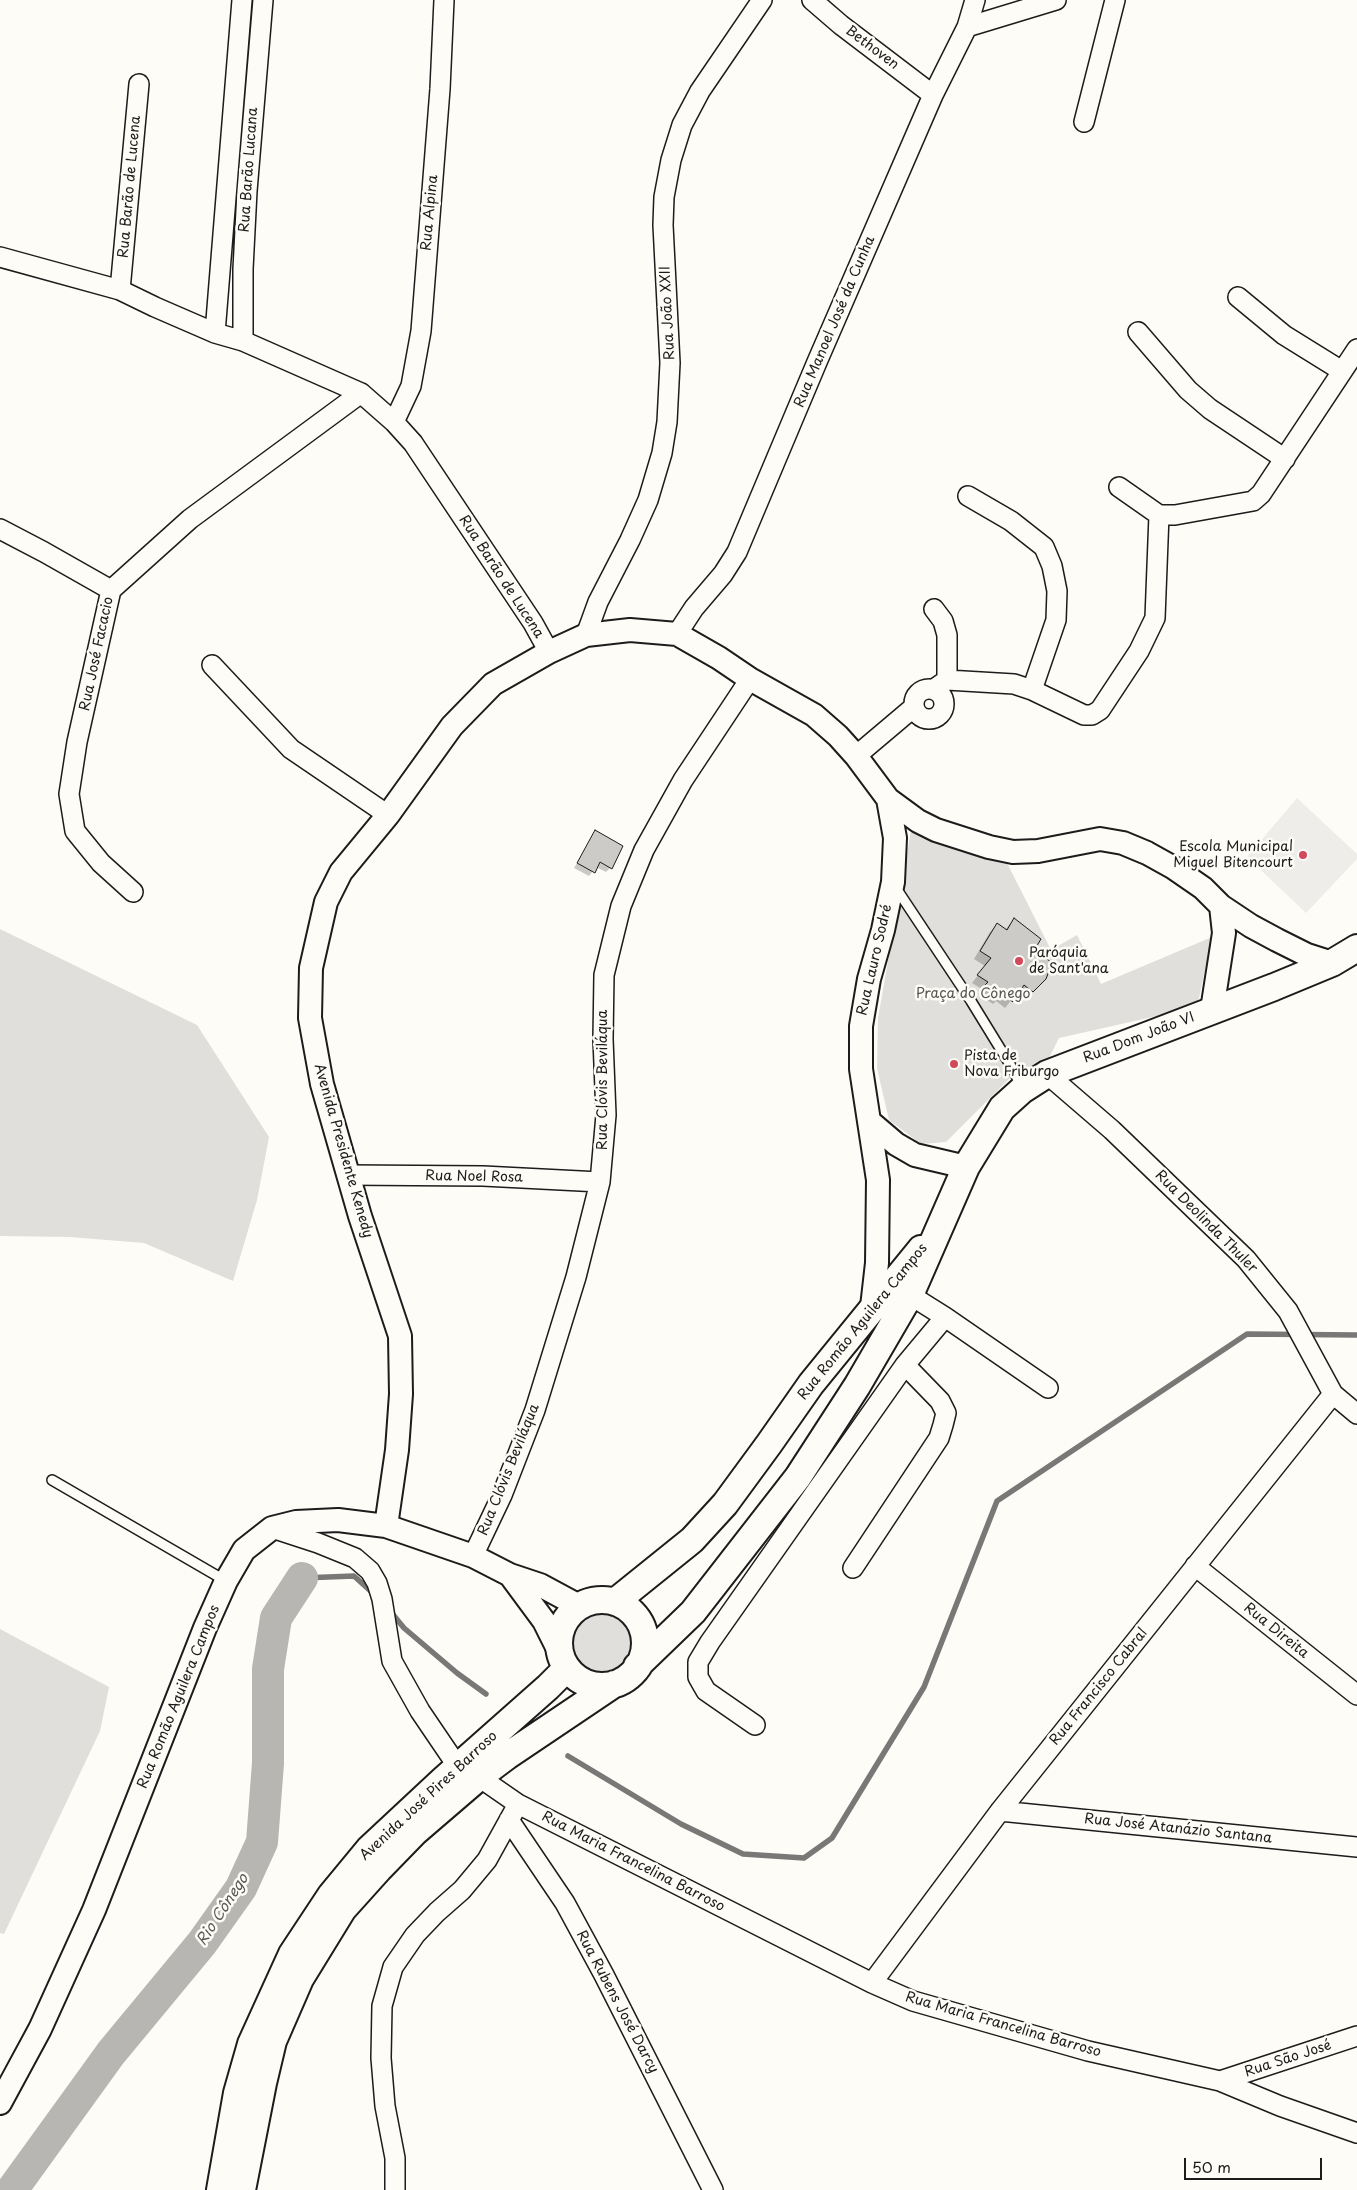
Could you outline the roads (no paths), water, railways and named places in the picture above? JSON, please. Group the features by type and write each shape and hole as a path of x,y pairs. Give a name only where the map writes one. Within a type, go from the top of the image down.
{"main road":[{"name":"Rua Dom João VI","path":"936,1232 966,1167 1002,1108 1022,1090 1047,1074 1350,954"},
{"name":"Rua Romão Aguilera Campos","path":"615,1602 692,1540 725,1504 770,1444 811,1384 872,1307 936,1232"},
{"name":"Rua Romão Aguilera Campos","path":"638,1666 693,1612 798,1477 857,1386 910,1296 936,1232"},
{"path":"596,1600 623,1605 636,1617 644,1633 644,1650 638,1666 627,1677 614,1684 591,1684 578,1678 563,1660 559,1644 562,1626 572,1611 579,1606 596,1600"},
{"name":"Avenida José Pires Barroso","path":"242,2190 262,2083 273,2041 300,1979 343,1909 548,1687 563,1660"},
{"name":"Avenida José Pires Barroso","path":"220,2190 237,2093 251,2044 292,1954 331,1895 369,1849 468,1772 507,1756 614,1684"}],"street":[{"name":"Rua Barão Lucana","path":"215,333 242,0"},
{"name":"Rua Barão Lucana","path":"243,341 243,269 247,191 263,0"},
{"name":"Rua Alpina","path":"394,422 411,386 421,331 440,89 444,0"},
{"name":"Rua João XXII","path":"586,635 598,602 648,500 662,453 667,422 670,364 663,225 664,197 671,160 682,125 700,91 762,0"},
{"name":"Bethoven","path":"812,0 841,25 933,95"},
{"name":"Rua Manoel José da Cunha","path":"677,634 694,608 724,574 737,552 933,95 967,27 975,0"},
{"path":"967,27 1056,0"},
{"path":"1084,122 1115,0"},
{"name":"Rua Barão de Lucena","path":"120,290 139,84"},
{"name":"Rua Barão de Lucena","path":"0,257 120,290 215,333 243,341 361,393 394,422 413,443 533,623 549,652 586,635 630,630 677,634 719,658 750,679 814,715 838,736 856,756 888,800"},
{"path":"1238,297 1290,339 1342,371"},
{"path":"1138,332 1188,390 1210,409 1284,459"},
{"path":"1119,487 1159,515 1175,515 1253,501 1261,494 1357,349"},
{"name":"Rua José Facacio","path":"133,892 101,863 75,831 69,794 77,742 111,590 190,519 361,393"},
{"path":"968,496 1011,521 1044,547 1052,566 1057,591 1056,620 1032,690"},
{"path":"934,609 943,621 947,635 940,684 944,706 940,715 930,719 920,716 914,707 915,697 923,690 940,684 1014,684 1032,690 1084,714 1092,715 1100,710 1139,651 1155,618 1159,515"},
{"path":"0,529 111,590"},
{"name":"Avenida Presidente Kenedy","path":"386,1526 401,1394 400,1336 347,1175 322,1084 310,1018 310,968 326,902 341,872 388,815 452,726 493,684 549,652"},
{"path":"212,665 291,749 388,815"},
{"name":"Rua Clóvis Beviláqua","path":"473,1556 502,1495 536,1410 576,1277 600,1182 606,1115 603,1039 604,975 621,906 644,850 683,780 750,679"},
{"path":"856,756 914,707"},
{"path":"888,800 918,821 936,830 1013,852 1038,851 1100,840 1123,843 1147,853 1174,868 1203,888 1221,906 1251,926 1277,940 1307,954 1350,954"},
{"name":"Rua Lauro Sodré","path":"872,1307 877,1263 878,1180 861,1069 861,1026 869,979 883,930 892,882 895,838 888,800"},
{"path":"1212,1010 1224,933 1221,906"},
{"name":"Rua Deolinda Thuler","path":"1047,1074 1112,1130 1246,1259 1288,1311 1332,1394 1357,1414"},
{"path":"870,1122 896,1144 915,1155 966,1167"},
{"name":"Rua Noel Rosa","path":"347,1175 483,1176 600,1182"},
{"path":"910,1296 945,1317 1048,1388"},
{"path":"755,1725 706,1691 698,1677 698,1662 710,1642 905,1365 945,1317"},
{"path":"853,1568 939,1438 943,1425 946,1413 940,1401 905,1365"},
{"name":"Rua Francisco Cabral","path":"872,1984 1000,1811 1332,1394"},
{"name":"Rua Romão Aguilera Campos","path":"0,2104 40,2030 94,1910 201,1637 226,1581 244,1550 272,1528 296,1522 338,1520 386,1526 473,1556 510,1575 540,1585 579,1606"},
{"path":"272,1528 318,1543 355,1558 370,1571 382,1599 387,1641 392,1662 420,1711 468,1772"},
{"name":"Rua Direita","path":"1196,1566 1357,1695"},
{"path":"510,1575 544,1621 563,1660"},
{"name":"Rua Maria Francelina Barroso","path":"468,1772 514,1812 872,1984 913,2001 1088,2051 1220,2081 1280,2106 1357,2133"},
{"name":"Rua José Atanázio Santana","path":"1000,1811 1357,1847"},
{"path":"395,2190 395,2158 385,2106 381,2058 382,2006 393,1967 415,1935 462,1890 487,1860 514,1812"},
{"name":"Rua Rubens José Darcy","path":"514,1812 608,1984 713,2190"},
{"name":"Rua São José","path":"1220,2081 1357,2036"}],"lane":[{"path":"892,882 1014,1070 1022,1090"},
{"path":"52,1480 226,1581"}],"waterway":[{"path":"568,1756 681,1824 743,1854 804,1858 832,1838 924,1687 997,1501 1247,1334 1357,1335"},
{"path":"302,1578 354,1576 375,1595"},
{"name":"Rio Cônego","path":"12,2190 111,2053 202,1943 241,1888 262,1842 268,1763 268,1669 276,1618 302,1578"},
{"path":"390,1611 404,1628 457,1673 486,1694"}],"place":[{"name":"Escola Municipal Miguel Bitencourt","path":"1303,855"},
{"name":"Paróquia de Sant'ana","path":"1019,961"},
{"name":"Pista de Nova Friburgo","path":"954,1064"}],"park label":[{"name":"Praça do Cônego","path":"973,994"}]}
